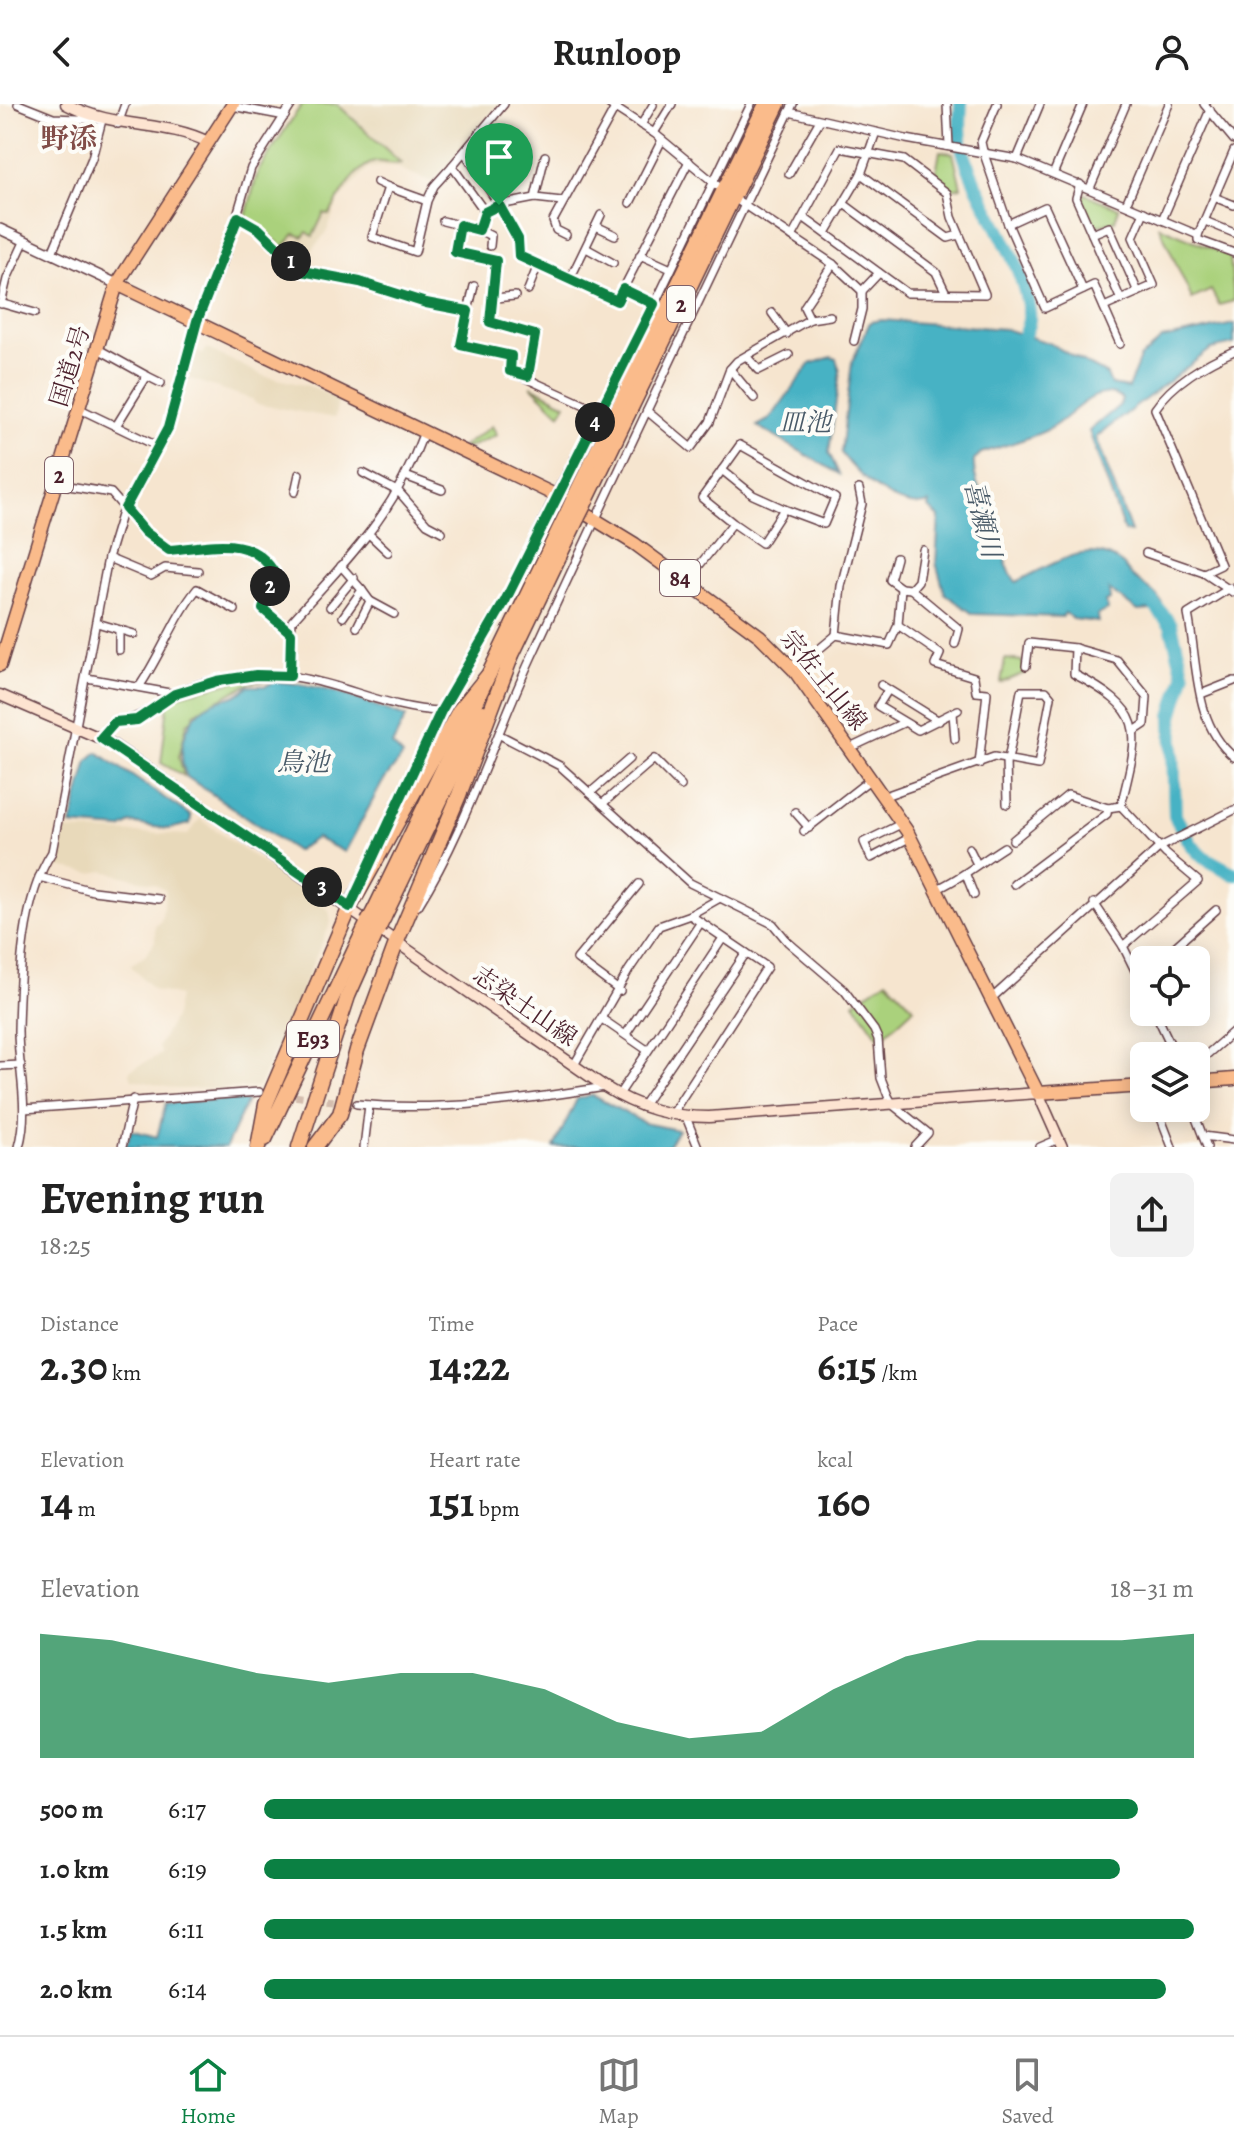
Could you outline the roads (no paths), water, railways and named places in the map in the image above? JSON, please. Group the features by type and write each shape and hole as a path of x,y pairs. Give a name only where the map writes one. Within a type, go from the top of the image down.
{"highway":[{"name":"2","path":"374,924 511,657 576,508 766,104"},
{"name":"2","path":"374,924 489,674 787,107"},
{"path":"315,1147 340,1114 357,1050 397,941 459,795 511,657"},
{"path":"260,1147 266,1104 350,907 459,711 489,674"},
{"name":"E93","path":"260,1147 374,924"},
{"name":"E93","path":"299,1147 374,924"}],"main road":[{"path":"66,104 102,120 191,134 208,142"},
{"name":"国道2号","path":"0,665 117,284 232,105"},
{"name":"宗佐土山線","path":"117,284 555,495 596,519 760,636 794,670 903,823 1038,1093"},
{"name":"志染土山線","path":"0,695 101,738 350,907 618,1096 642,1107 686,1117 1038,1093"},
{"path":"1210,1081 1234,1079"},
{"path":"1060,1143 1038,1093 1130,1087"}],"street":[{"path":"18,104 53,118 102,120 92,158 52,253"},
{"path":"118,124 125,104"},
{"path":"19,1147 24,1109 18,1031 27,923 39,877 52,852 108,558 125,508 178,400 197,321 238,217 251,168 292,104"},
{"path":"388,187 372,237 415,252 427,201 434,186 504,104"},
{"path":"654,133 672,104"},
{"path":"350,907 441,711 505,601 555,495 716,184 751,104"},
{"path":"947,104 952,146"},
{"path":"997,104 981,142 983,151 1008,224 1045,308 1094,285 1120,344"},
{"path":"1017,159 1040,104"},
{"path":"1054,172 1083,104"},
{"path":"1090,188 1126,104"},
{"path":"1126,204 1169,104"},
{"path":"232,105 285,116"},
{"path":"566,235 553,225 611,105 654,133 716,184"},
{"path":"641,125 653,105"},
{"path":"397,941 422,900 500,735 529,662 787,107 820,120 1017,159 1198,235"},
{"path":"1162,220 1207,107 1234,140"},
{"path":"789,174 820,120"},
{"path":"475,138 507,182 515,182 524,153 486,126"},
{"path":"826,233 861,174 876,132"},
{"path":"630,203 662,140"},
{"path":"792,237 840,148 904,160 947,193 959,235 985,294 907,293 803,217"},
{"path":"1234,151 1198,235 1198,240 1234,253"},
{"path":"465,153 512,226 518,239 519,256 571,277 617,301 689,161"},
{"path":"535,198 545,156"},
{"path":"452,166 485,212"},
{"path":"1225,173 1234,177"},
{"path":"861,174 948,238 959,235"},
{"path":"377,182 427,201"},
{"path":"1080,184 1076,198 1121,300"},
{"path":"1214,197 1234,205"},
{"path":"479,230 485,212 499,205 535,198 562,201"},
{"path":"743,204 833,264 862,291"},
{"path":"844,204 936,272 946,293"},
{"path":"1008,224 1045,207 1083,290"},
{"path":"1104,307 1154,285 1133,237 1144,212"},
{"path":"571,277 601,215"},
{"path":"238,217 259,229 302,271 360,282 426,303 468,311"},
{"path":"443,221 491,236 490,246"},
{"path":"1205,221 1234,233"},
{"path":"460,225 455,252 496,261 495,298 490,322 535,335 528,376 530,383 600,412"},
{"path":"512,226 522,225"},
{"path":"596,226 615,235"},
{"path":"1092,234 1109,227 1138,292"},
{"path":"0,229 117,284"},
{"path":"25,240 7,279 1,303 35,313"},
{"path":"586,248 613,263"},
{"path":"640,255 671,269"},
{"path":"810,319 804,307 833,264"},
{"path":"528,290 538,265"},
{"path":"854,341 862,309 862,291 879,273"},
{"path":"474,286 461,345 511,356 510,371 528,376"},
{"path":"623,289 654,304"},
{"path":"495,298 515,296"},
{"path":"772,313 787,334"},
{"path":"647,411 691,448 710,422 730,369 810,319 830,316"},
{"path":"98,349 161,383"},
{"path":"1204,573 1221,565 1155,409 1162,399 1212,360 1234,351"},
{"path":"747,357 759,370 789,355"},
{"path":"730,369 754,398"},
{"path":"116,426 147,376"},
{"path":"80,409 157,446"},
{"path":"290,676 292,621 370,535 408,477 424,432"},
{"path":"722,470 753,495 824,524 835,498 740,445 722,470 702,498 762,543 784,509"},
{"path":"363,473 399,492 427,524 442,532"},
{"path":"295,492 299,474"},
{"path":"408,477 442,490"},
{"path":"57,484 111,493 145,532 169,550 242,545 265,557 275,574 263,609 291,633"},
{"path":"794,670 836,635 841,586 862,504 859,489"},
{"path":"686,582 733,523"},
{"path":"370,535 388,552"},
{"path":"911,589 918,581 923,550"},
{"path":"1146,553 1204,573 1232,590"},
{"path":"108,558 151,576 165,568 198,571"},
{"path":"896,558 890,580 901,588 911,589 959,629 955,644"},
{"path":"341,566 370,601 394,614"},
{"path":"330,607 354,578"},
{"path":"836,635 889,645 898,625 901,588"},
{"path":"139,687 157,662 179,611 197,589 235,610"},
{"path":"343,617 362,590"},
{"path":"1232,590 1188,614 1203,714 1222,748 1234,757"},
{"path":"357,627 370,601"},
{"path":"97,623 134,634"},
{"path":"898,625 940,654 935,665 974,677 976,692 987,693 979,764"},
{"path":"119,630 119,650"},
{"path":"1026,666 1030,632"},
{"path":"1029,643 1075,648 1117,660 1147,697 1145,724 1136,730"},
{"path":"1075,648 1074,674 1099,687 1126,711 1136,730 1121,806"},
{"path":"101,738 115,722 137,720 175,694 217,681 256,675 290,676 358,691 411,710 441,711"},
{"path":"87,678 175,694"},
{"path":"1201,694 1234,681"},
{"path":"939,721 884,688 878,706 918,730 939,721 955,712 955,739"},
{"path":"885,796 994,757 1007,759 1038,765 1051,697 1046,691 1021,691 1007,759 1003,793 1007,804"},
{"path":"850,748 903,723"},
{"path":"500,735 560,766 690,883 773,924 788,942 844,990 878,1039 881,1078 893,1105 928,1133 915,1147"},
{"path":"590,793 629,759"},
{"path":"602,804 654,759 681,786"},
{"path":"795,812 807,830 872,778"},
{"path":"1013,840 1068,795 1108,808 1121,806"},
{"path":"1121,806 1198,881 1123,946"},
{"path":"1014,884 1020,875 1107,814 1108,808"},
{"path":"992,998 1094,903 1160,847 1234,810"},
{"path":"903,823 864,842 872,860 911,837"},
{"path":"937,889 1004,847"},
{"path":"969,848 977,864"},
{"path":"967,869 974,895"},
{"path":"39,877 93,891 159,899"},
{"path":"620,991 577,959 639,884"},
{"path":"574,1065 620,991 629,970 659,926 690,915 720,898"},
{"path":"1094,903 1130,957"},
{"path":"1170,946 1216,910"},
{"path":"671,1115 767,967 690,915"},
{"path":"626,1034 701,922"},
{"path":"618,1096 723,938"},
{"path":"642,1107 746,953"},
{"path":"602,1019 647,1050"},
{"path":"1210,1052 1234,1031"},
{"path":"0,1066 21,1065"},
{"path":"357,1104 406,1108 530,1099 605,1087"},
{"path":"24,1109 259,1092"},
{"path":"122,1147 133,1099"},
{"path":"364,1147 369,1105"},
{"path":"686,1117 698,1147"},
{"path":"1162,1122 1172,1147"},
{"path":"1198,1122 1207,1147"},
{"path":"1203,1136 1234,1140"},
{"path":"1040,1147 1060,1143"}],"water":[{"path":"882,320 1005,329 1049,343 1107,375 1111,385 1128,388 1140,358 1162,339 1234,324 1234,344 1211,349 1096,437 1131,532 1124,531 1089,431 1120,405 1122,399 1112,394 1092,398 1047,430 981,453 974,460 976,479 994,518 1006,562 1016,582 1068,557 1095,553 1109,556 1122,564 1156,595 1164,609 1138,611 1109,590 1110,600 1105,602 1108,610 1097,615 1098,622 1073,619 1065,613 1062,617 973,614 945,594 936,563 939,517 929,508 930,503 917,505 892,498 868,482 841,453 852,362 870,322"},
{"name":"皿池","path":"831,357 836,359 840,371 829,453 839,474 757,426 770,419 810,364"},
{"name":"鳥池","path":"274,682 325,689 406,717 392,745 403,756 382,783 345,852 316,838 296,851 187,777 183,767 183,744 190,723 197,714 248,686 266,686"},
{"path":"97,752 191,816 190,824 168,829 130,823 121,829 71,825 88,760"},
{"path":"592,1095 644,1123 678,1130 667,1147 554,1147 577,1099"},
{"path":"247,1101 226,1147 126,1147 131,1130 157,1137 166,1103"}],"waterway":[{"name":"喜瀬川","path":"961,104 961,142 969,168 1009,249 1025,291 1029,322 1023,338 1013,350"},
{"name":"喜瀬川","path":"1149,598 1171,625 1184,675 1172,716 1175,816 1192,846 1203,857 1234,874"}],"tunnel":[{"path":"285,1095 357,1104"}],"district":[{"name":"野添","path":"69,138"}]}
